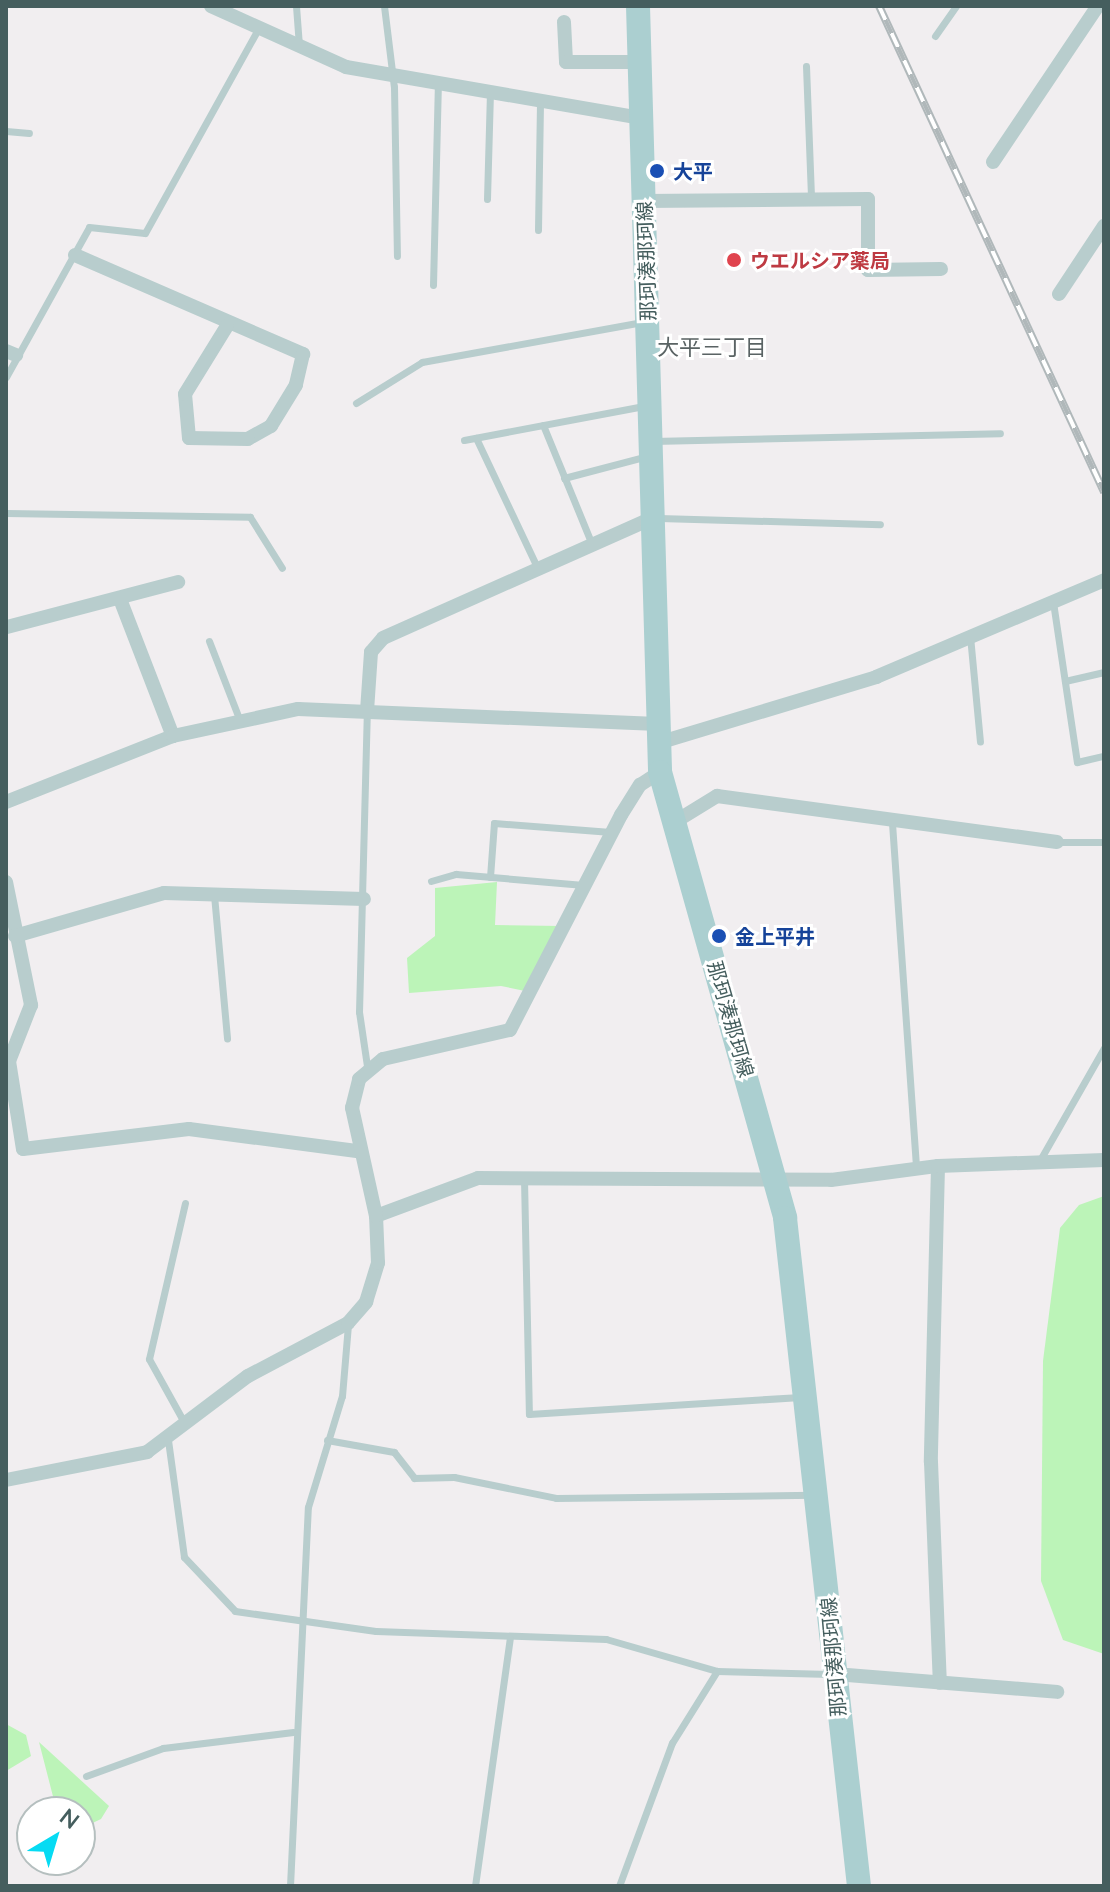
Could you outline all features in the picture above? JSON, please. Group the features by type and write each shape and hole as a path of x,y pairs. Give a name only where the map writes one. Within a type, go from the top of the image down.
{"main road":[{"name":"那珂湊那珂線","path":"638,6 660,772 775,1177 809,1396 859,1886"}],"street":[{"path":"211,6 244,13 258,29 299,48 392,74 540,103 642,118"},
{"path":"993,162 1098,6"},
{"path":"564,22 566,62 640,62"},
{"path":"644,201 868,199 868,270 941,269"},
{"path":"1059,294 1104,226"},
{"path":"75,255 227,326 303,354 296,385 271,426 248,439 189,438 185,394 227,326"},
{"path":"367,711 371,652 383,638 591,542 653,518"},
{"path":"6,802 173,736 298,709 367,711 658,733 876,677 970,633 1104,580"},
{"path":"6,617 6,628 178,582"},
{"path":"120,599 173,736"},
{"path":"6,1480 147,1452 168,1440 248,1376 348,1323 374,1283 376,1216 357,1151 352,1108 367,1066 510,1030 611,832 640,785 660,772"},
{"path":"673,823 717,796 892,823 1057,842"},
{"path":"6,882 31,1005 9,1061 23,1149 189,1129 357,1151"},
{"path":"15,936 164,893 364,899"},
{"path":"376,1216 478,1178 775,1177 938,1166 1104,1160"},
{"path":"938,1166 931,1462 940,1683"},
{"path":"835,1674 1057,1692"}],"lane":[{"path":"296,6 299,48"},
{"path":"384,6 392,74 397,256"},
{"path":"935,36 956,6"},
{"path":"6,377 11,353 75,255 89,227 145,233 258,29"},
{"path":"806,66 811,199"},
{"path":"433,285 438,83"},
{"path":"487,199 490,92"},
{"path":"538,230 540,103"},
{"path":"6,131 29,133"},
{"path":"356,403 422,362 648,321"},
{"path":"464,440 650,405"},
{"path":"543,425 591,542"},
{"path":"564,478 651,448 1000,433"},
{"path":"476,438 537,567"},
{"path":"6,513 250,517 282,568"},
{"path":"653,518 880,524"},
{"path":"1053,599 1077,762 1104,756"},
{"path":"970,633 980,742"},
{"path":"209,641 240,721"},
{"path":"1065,681 1104,672"},
{"path":"367,711 359,1012 367,1066"},
{"path":"490,877 494,823 611,832"},
{"path":"892,823 916,1169"},
{"path":"1057,842 1104,842"},
{"path":"431,881 490,877 584,885"},
{"path":"214,895 227,1038"},
{"path":"1038,1162 1104,1048"},
{"path":"524,1177 529,1414 809,1396"},
{"path":"185,1203 149,1359 185,1424"},
{"path":"290,1886 293,1732 311,1480 342,1396 348,1323"},
{"path":"168,1440 184,1557 235,1611 302,1623 510,1638 606,1639 717,1671 835,1674"},
{"path":"327,1440 394,1452 414,1478 454,1477 556,1498 818,1495"},
{"path":"475,1886 510,1638"},
{"path":"619,1886 672,1743 717,1671"},
{"path":"86,1776 163,1748 293,1732"}],"green space":[{"path":"497,882 495,925 561,926 530,992 501,986 409,993 407,958 435,936 435,888"},
{"path":"1104,1196 1104,1654 1063,1640 1041,1581 1043,1361 1060,1228 1079,1205"},
{"path":"6,1724 26,1735 31,1756 6,1771"},
{"path":"39,1742 109,1806 96,1821 96,1796 53,1796"}],"railway":[{"path":"879,6 1104,492"}],"place":[{"name":"大平","path":"657,171"},
{"name":"ウエルシア薬局","path":"734,260"},
{"name":"金上平井","path":"719,936"}],"district":[{"name":"大平三丁目","path":"712,347"}]}
